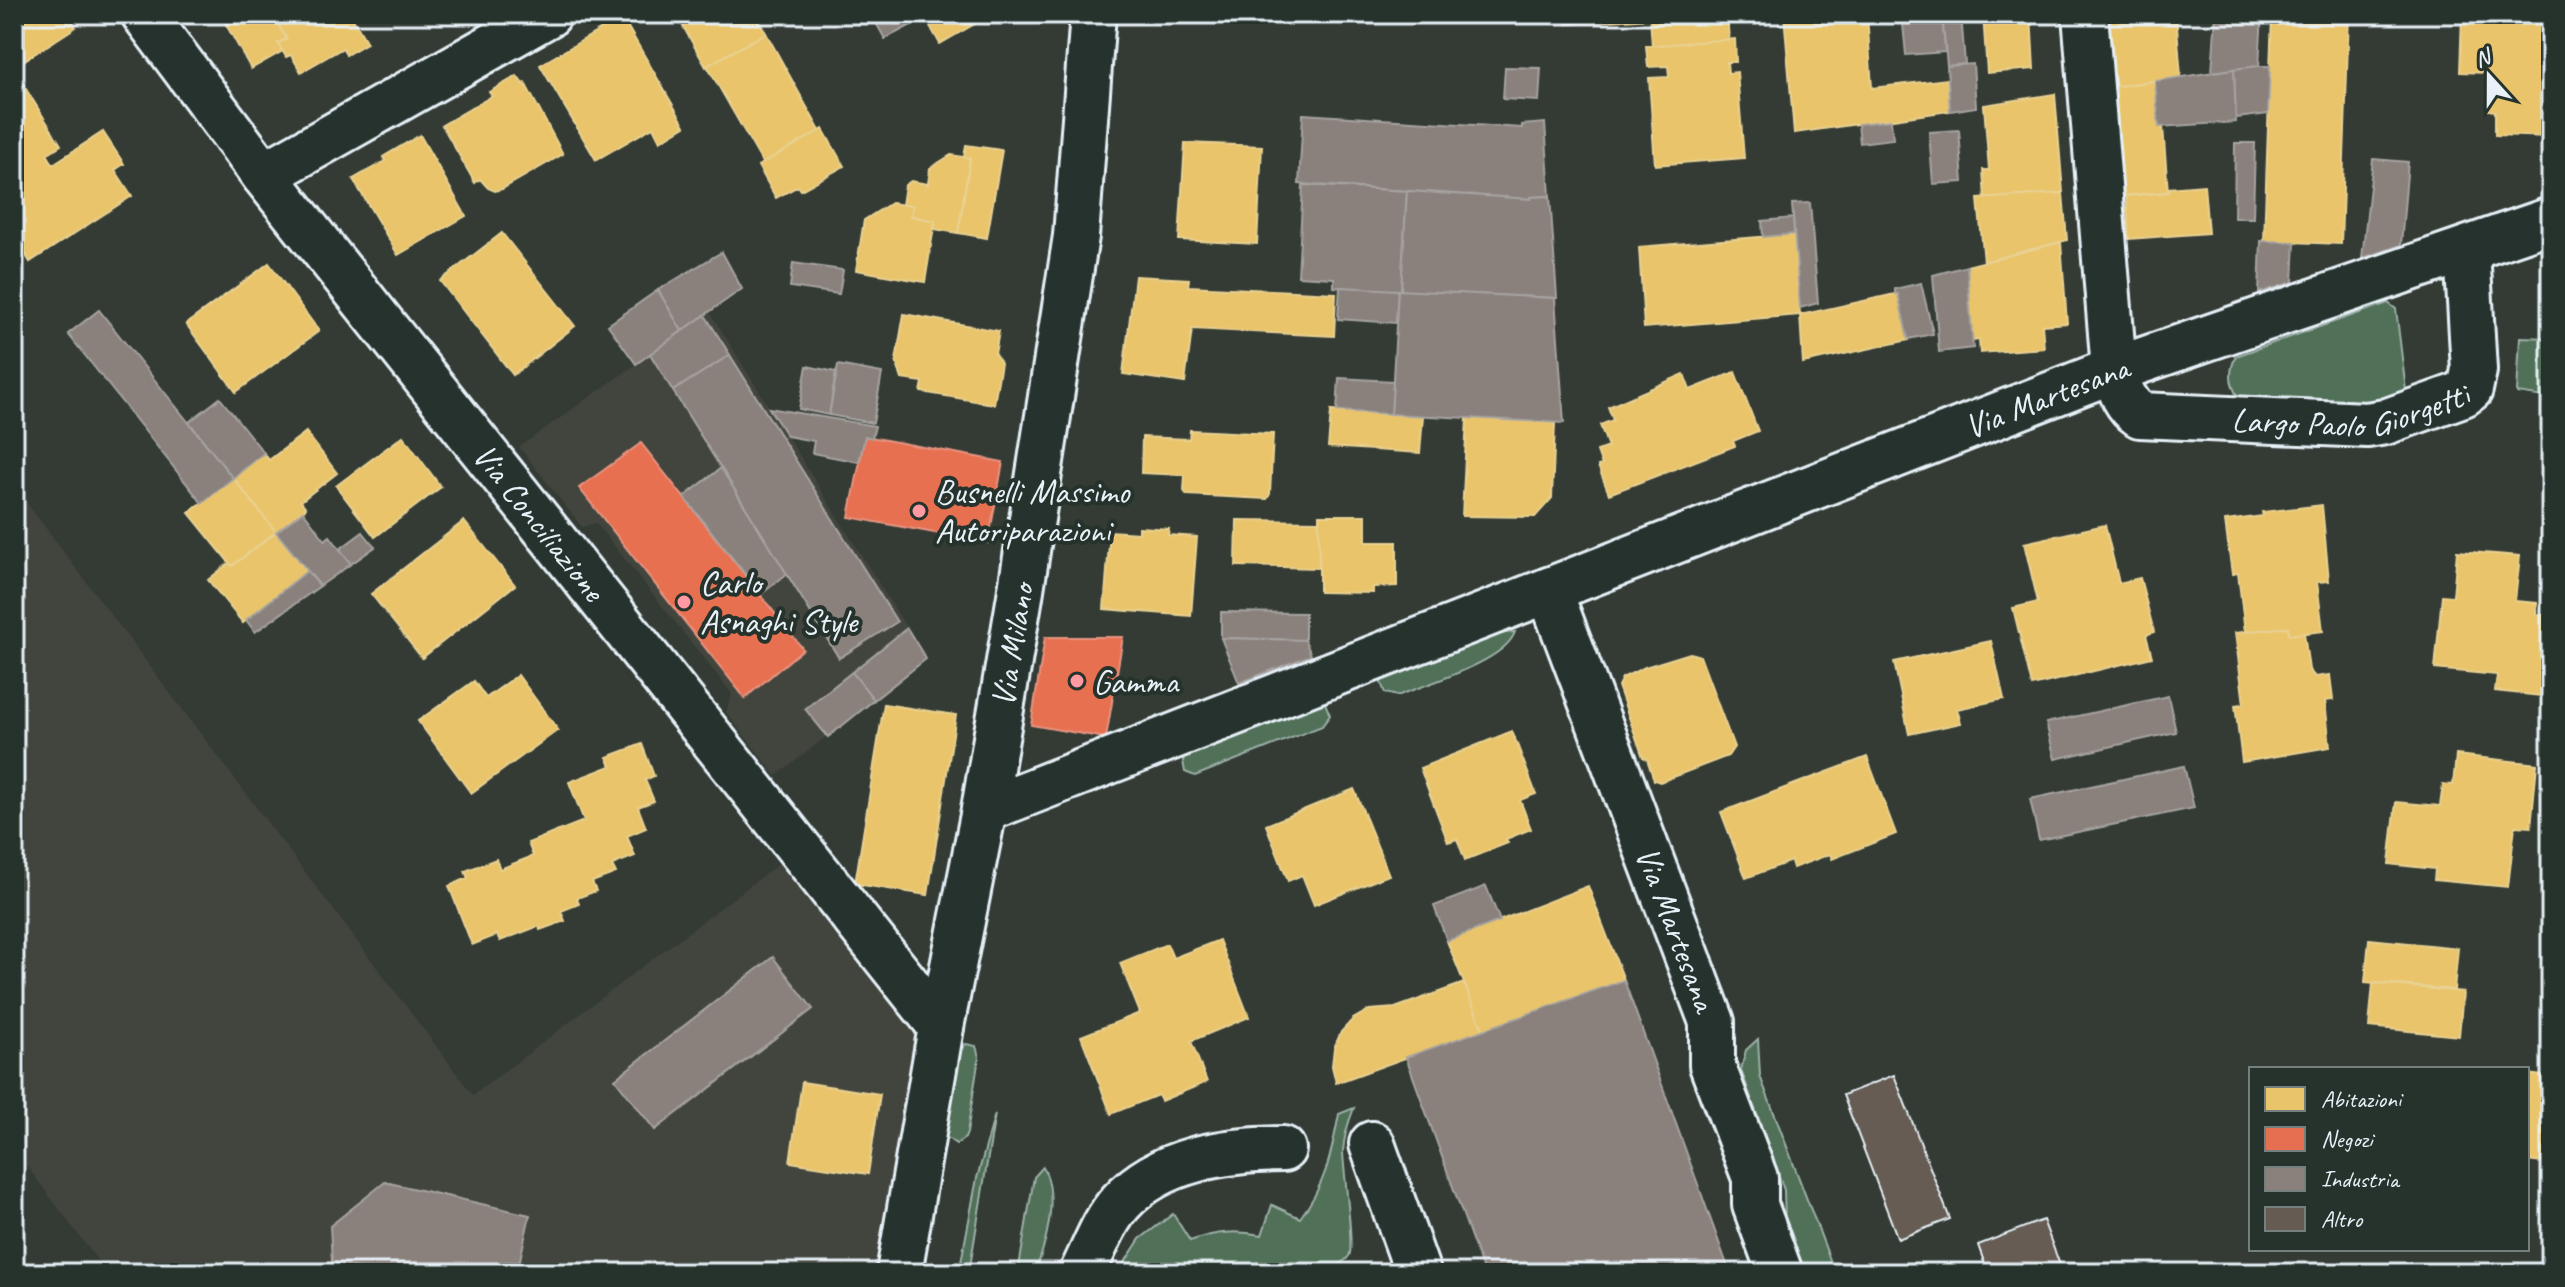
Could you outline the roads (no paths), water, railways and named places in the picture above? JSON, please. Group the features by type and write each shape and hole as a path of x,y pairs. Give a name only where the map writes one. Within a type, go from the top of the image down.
{"street":[{"name":"Via Conciliazione","path":"144,14 264,175 941,1027"},
{"path":"264,175 549,14"},
{"name":"Via Milano","path":"899,1273 941,1027 984,810 1076,236 1093,14"},
{"path":"2085,14 2114,370"},
{"name":"Via Martesana","path":"984,810 2114,370 2551,220"},
{"name":"Largo Paolo Giorgetti","path":"2114,370 2123,397 2131,409 2140,415 2352,426 2385,422 2470,389 2474,370 2467,250"},
{"name":"Via Martesana","path":"1549,590 1712,1022 1712,1065 1755,1178 1755,1205 1780,1273"},
{"path":"1372,1144 1418,1273"},
{"path":"1082,1273 1104,1227 1121,1202 1144,1183 1179,1164 1250,1149 1283,1149"}],"place":[{"name":"Busnelli Massimo Autoriparazioni","path":"919,511"},
{"name":"Carlo Asnaghi Style","path":"684,602"},
{"name":"Gamma","path":"1077,681"}]}
